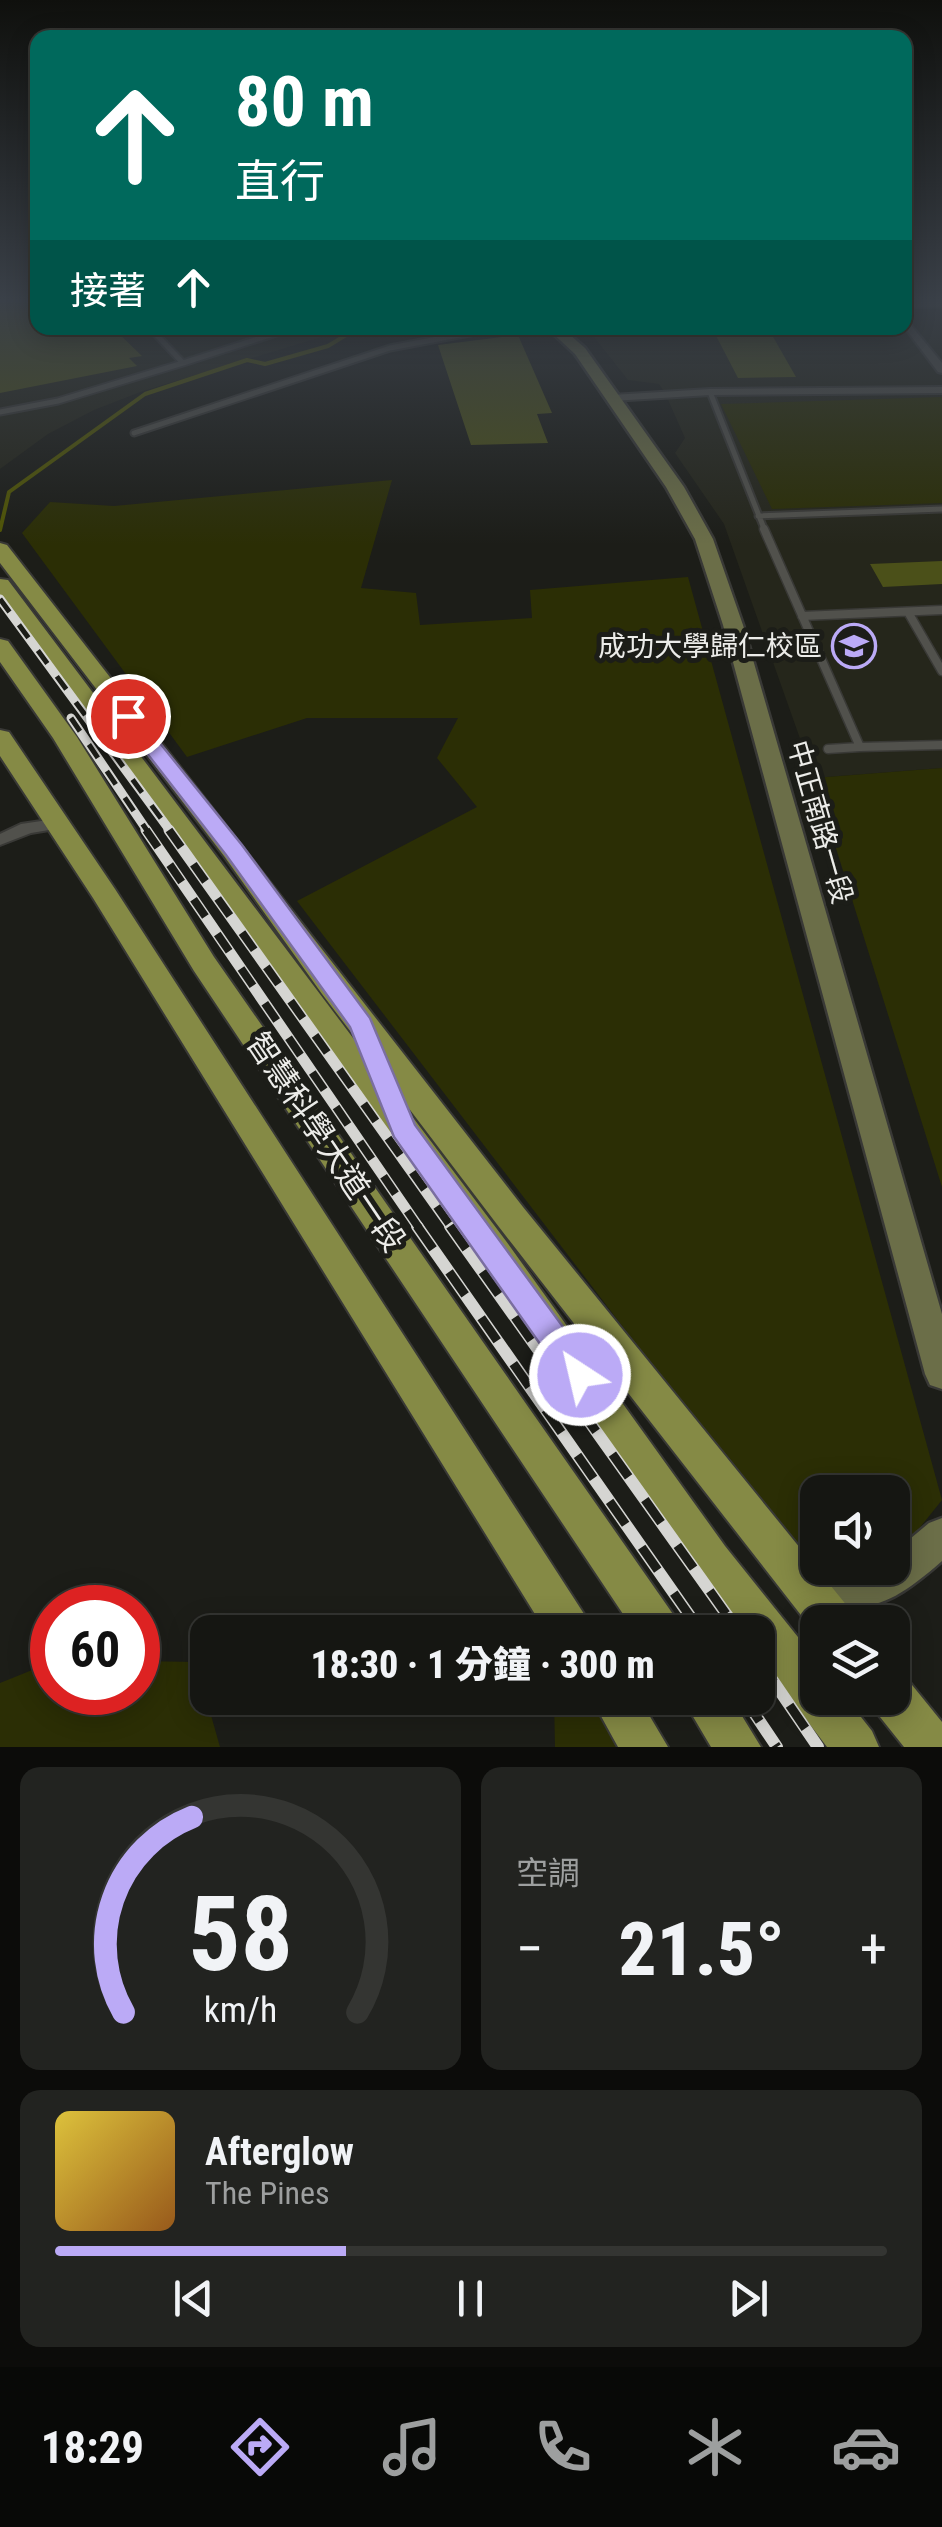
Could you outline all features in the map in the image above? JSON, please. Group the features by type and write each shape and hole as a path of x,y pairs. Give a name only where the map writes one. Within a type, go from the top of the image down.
{"main road":[{"path":"1,562 234,850 361,1024 820,1605"},
{"path":"1,562 710,1561 856,1747"},
{"name":"智慧科學大道一段","path":"0,646 65,736 204,964 648,1615"},
{"name":"智慧科學大道一段","path":"0,737 105,895 561,1615"},
{"path":"361,1024 403,1129"},
{"path":"625,1715 646,1747"},
{"path":"716,1715 738,1747"},
{"path":"907,1715 933,1747"}],"street":[{"name":"中正南路一段","path":"601,382 675,487 704,539 744,662 942,1374"},
{"path":"612,398 710,392 942,390"},
{"path":"0,840 27,828 55,824"},
{"path":"795,1574 850,1590 890,1581 942,1536"}],"lane":[{"path":"0,412 58,401 120,382"},
{"path":"134,433 289,382"},
{"path":"710,392 758,516 860,747"},
{"path":"758,516 942,509"},
{"path":"802,616 942,610"},
{"path":"908,612 942,671"},
{"path":"828,749 942,745"}],"shaded area":[{"path":"0,382 174,382 94,410 48,434 0,469"},
{"name":"成功大學歸仁校區","path":"640,382 942,382 942,768 814,778 724,524 675,453 685,438 659,384"}],"green space":[{"path":"942,397 942,503 772,509 721,404"},
{"path":"392,480 361,588 416,593 420,625 532,618 530,590 688,577 942,1500 910,1540 910,1475 800,1475 799,1557 297,901 477,807 437,758 458,718 307,718 187,757 22,533 50,502 114,506"},
{"path":"942,768 942,1187 814,778"},
{"path":"160,1661 190,1662 190,1715 211,1715 220,1747 0,1747 0,1683 30,1671 30,1715 160,1715"},
{"path":"554,1715 629,1715 645,1747 555,1747"}],"building":[{"path":"0,382 58,382 0,393"},
{"path":"450,382 538,382 552,413 537,414 548,443 471,445"},
{"path":"942,561 942,584 883,587 870,564"}],"waterway":[{"path":"0,530 9,492 145,394 182,382"}],"railway":[{"path":"0,599 171,832"},
{"path":"71,718 148,832"},
{"path":"146,830 419,1228"},
{"path":"169,830 452,1228"},
{"path":"417,1226 689,1615"},
{"path":"450,1226 727,1615"},
{"path":"775,1684 818,1747"},
{"path":"755,1715 777,1747"}],"place":[{"name":"成功大學歸仁校區","path":"854,646"}],"route":[{"path":"128,716 234,850 361,1024 403,1129 580,1375"}]}
